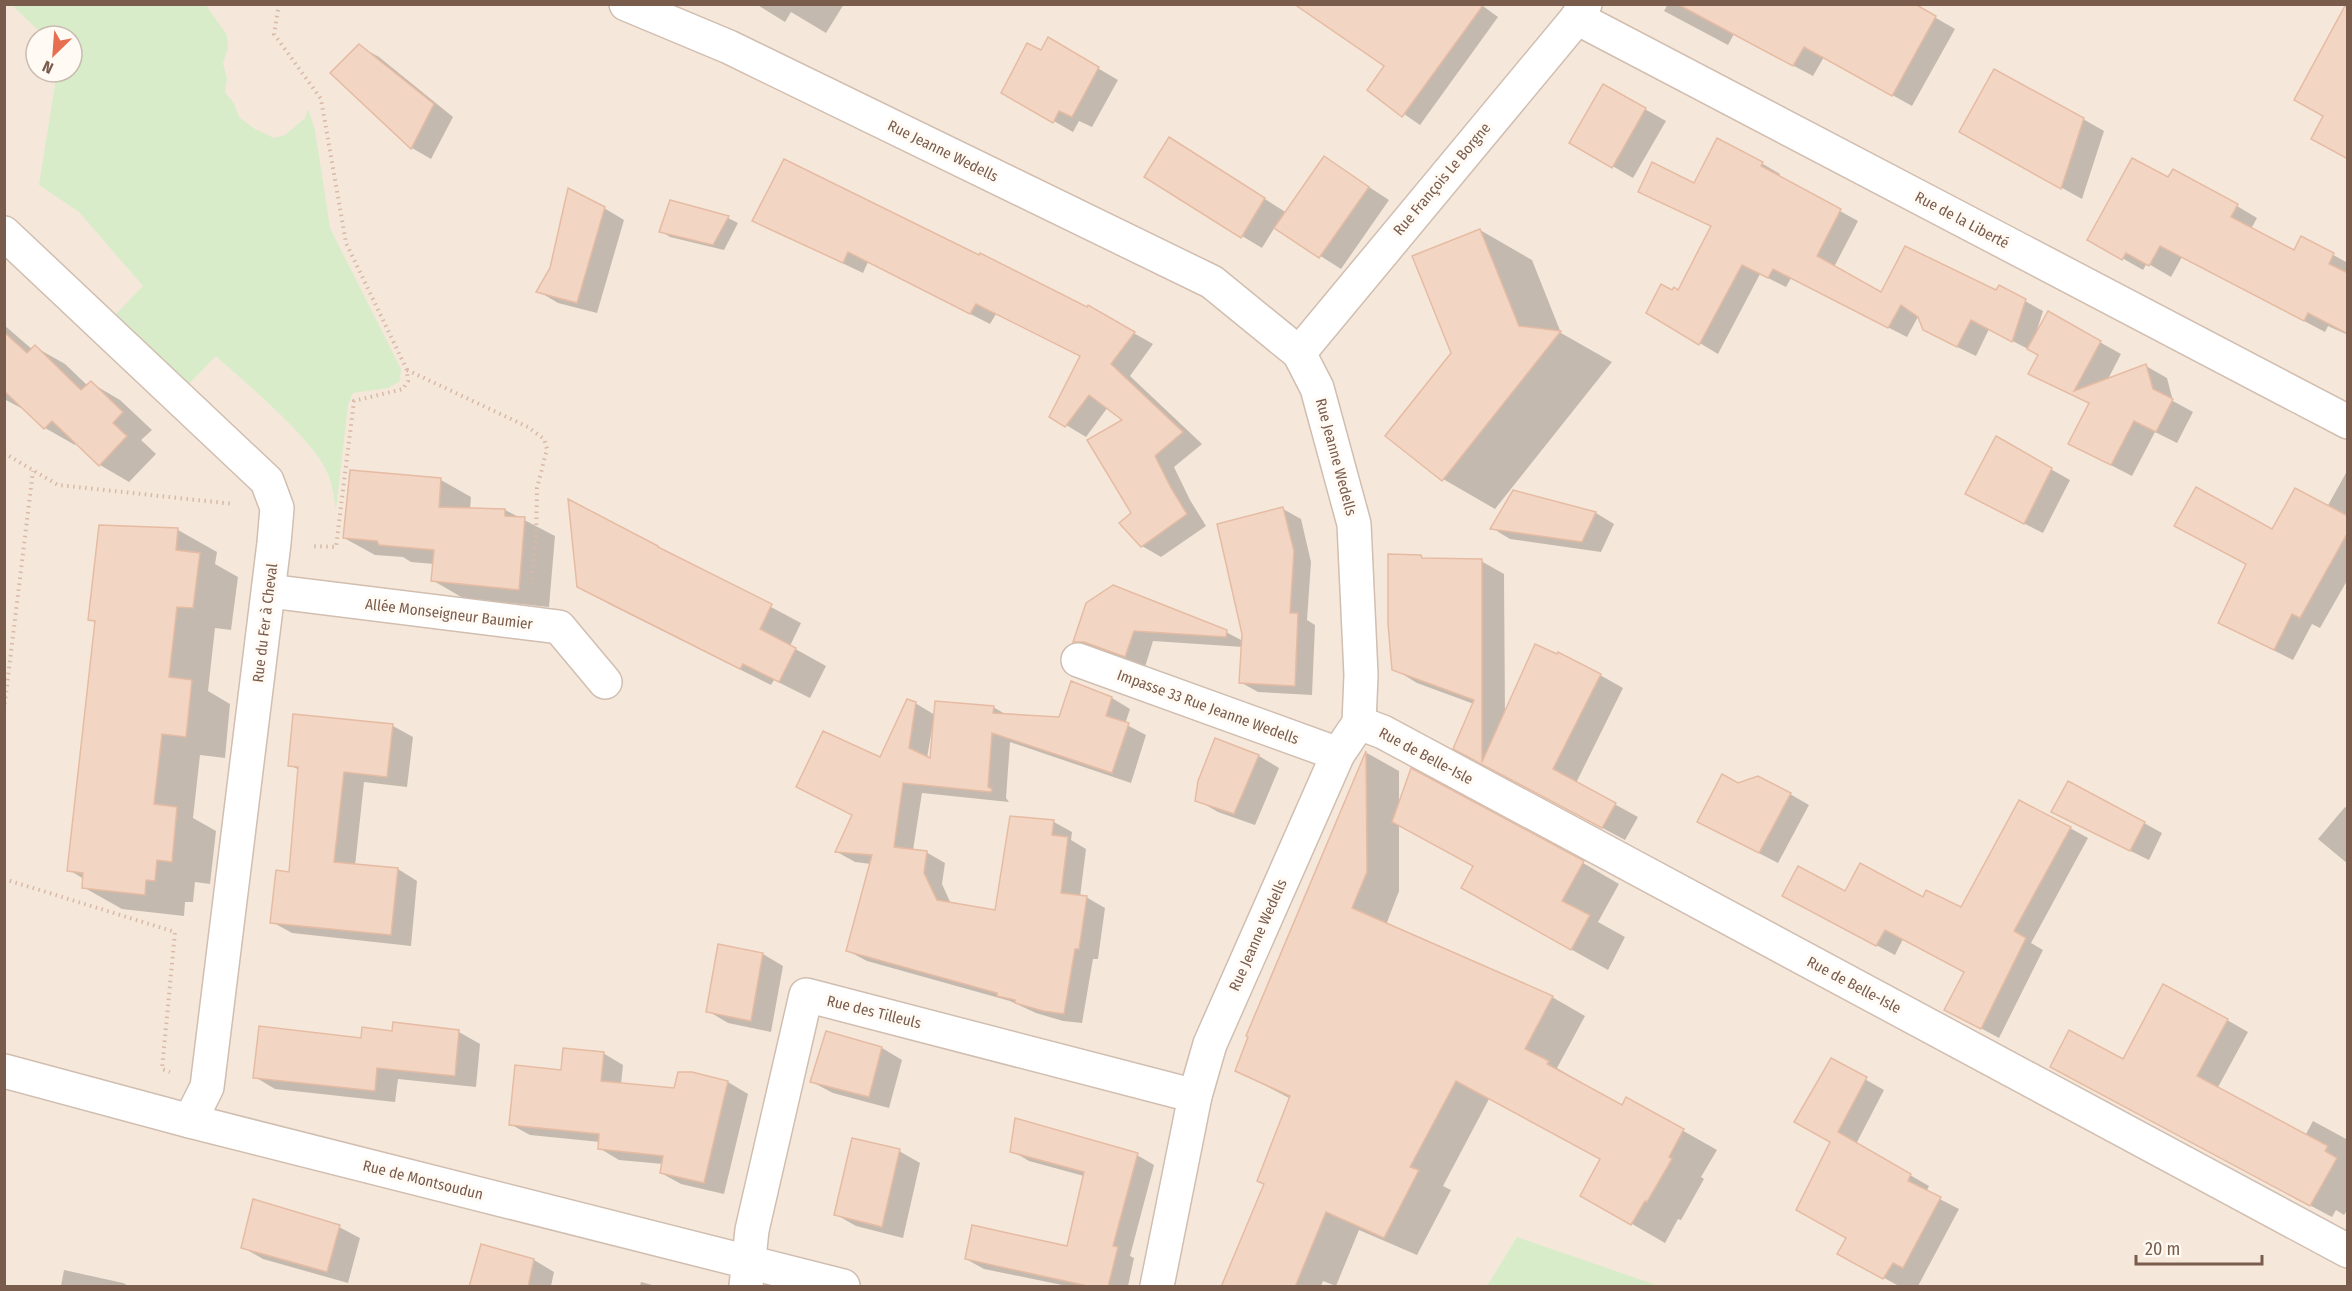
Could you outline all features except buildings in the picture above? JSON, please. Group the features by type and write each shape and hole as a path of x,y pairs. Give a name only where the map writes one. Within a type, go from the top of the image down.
{"street":[{"name":"Rue Jeanne Wedells","path":"626,4 729,47 1212,282 1299,353 1317,388 1354,524 1361,675 1359,723 1338,754 1210,1044 1195,1096 1157,1287"},
{"name":"Rue François Le Borgne","path":"1299,353 1581,11"},
{"name":"Rue de la Liberté","path":"1581,11 2348,422"},
{"name":"Rue du Fer à Cheval","path":"4,233 267,481 277,508 207,1087 190,1121"},
{"name":"Allée Monseigneur Baumier","path":"268,591 559,627 605,682"},
{"name":"Impasse 33 Rue Jeanne Wedells","path":"1077,660 1338,754"},
{"name":"Rue de Belle-Isle","path":"1359,723 1383,732 2348,1251"},
{"name":"Rue des Tilleuls","path":"747,1275 752,1230 806,995 1195,1096"},
{"name":"Rue de Montsoudun","path":"4,1071 747,1275 843,1287"}],"path":[{"path":"274,543 336,548 354,400 403,389 408,381 407,370 346,243 321,99 274,34 279,4"},
{"path":"407,370 528,427 544,439 547,449 537,488 536,538 527,623"},
{"path":"4,453 58,486 277,508"},
{"path":"4,710 33,471"},
{"path":"4,879 175,932 162,1069 207,1087"}],"shaded area":[{"path":"5,5 2347,5 2347,1286 5,1286"}],"green space":[{"path":"12,5 206,5 227,35 228,48 223,63 227,79 225,92 233,102 240,118 255,129 274,138 285,135 305,118 308,109 315,130 330,228 401,369 400,381 388,388 353,393 348,405 336,509 329,477 311,447 296,430 216,356 187,386 116,314 143,286 79,212 39,185 55,84 84,84 84,24 32,24"},
{"path":"1517,1237 1659,1286 1487,1286"}]}
